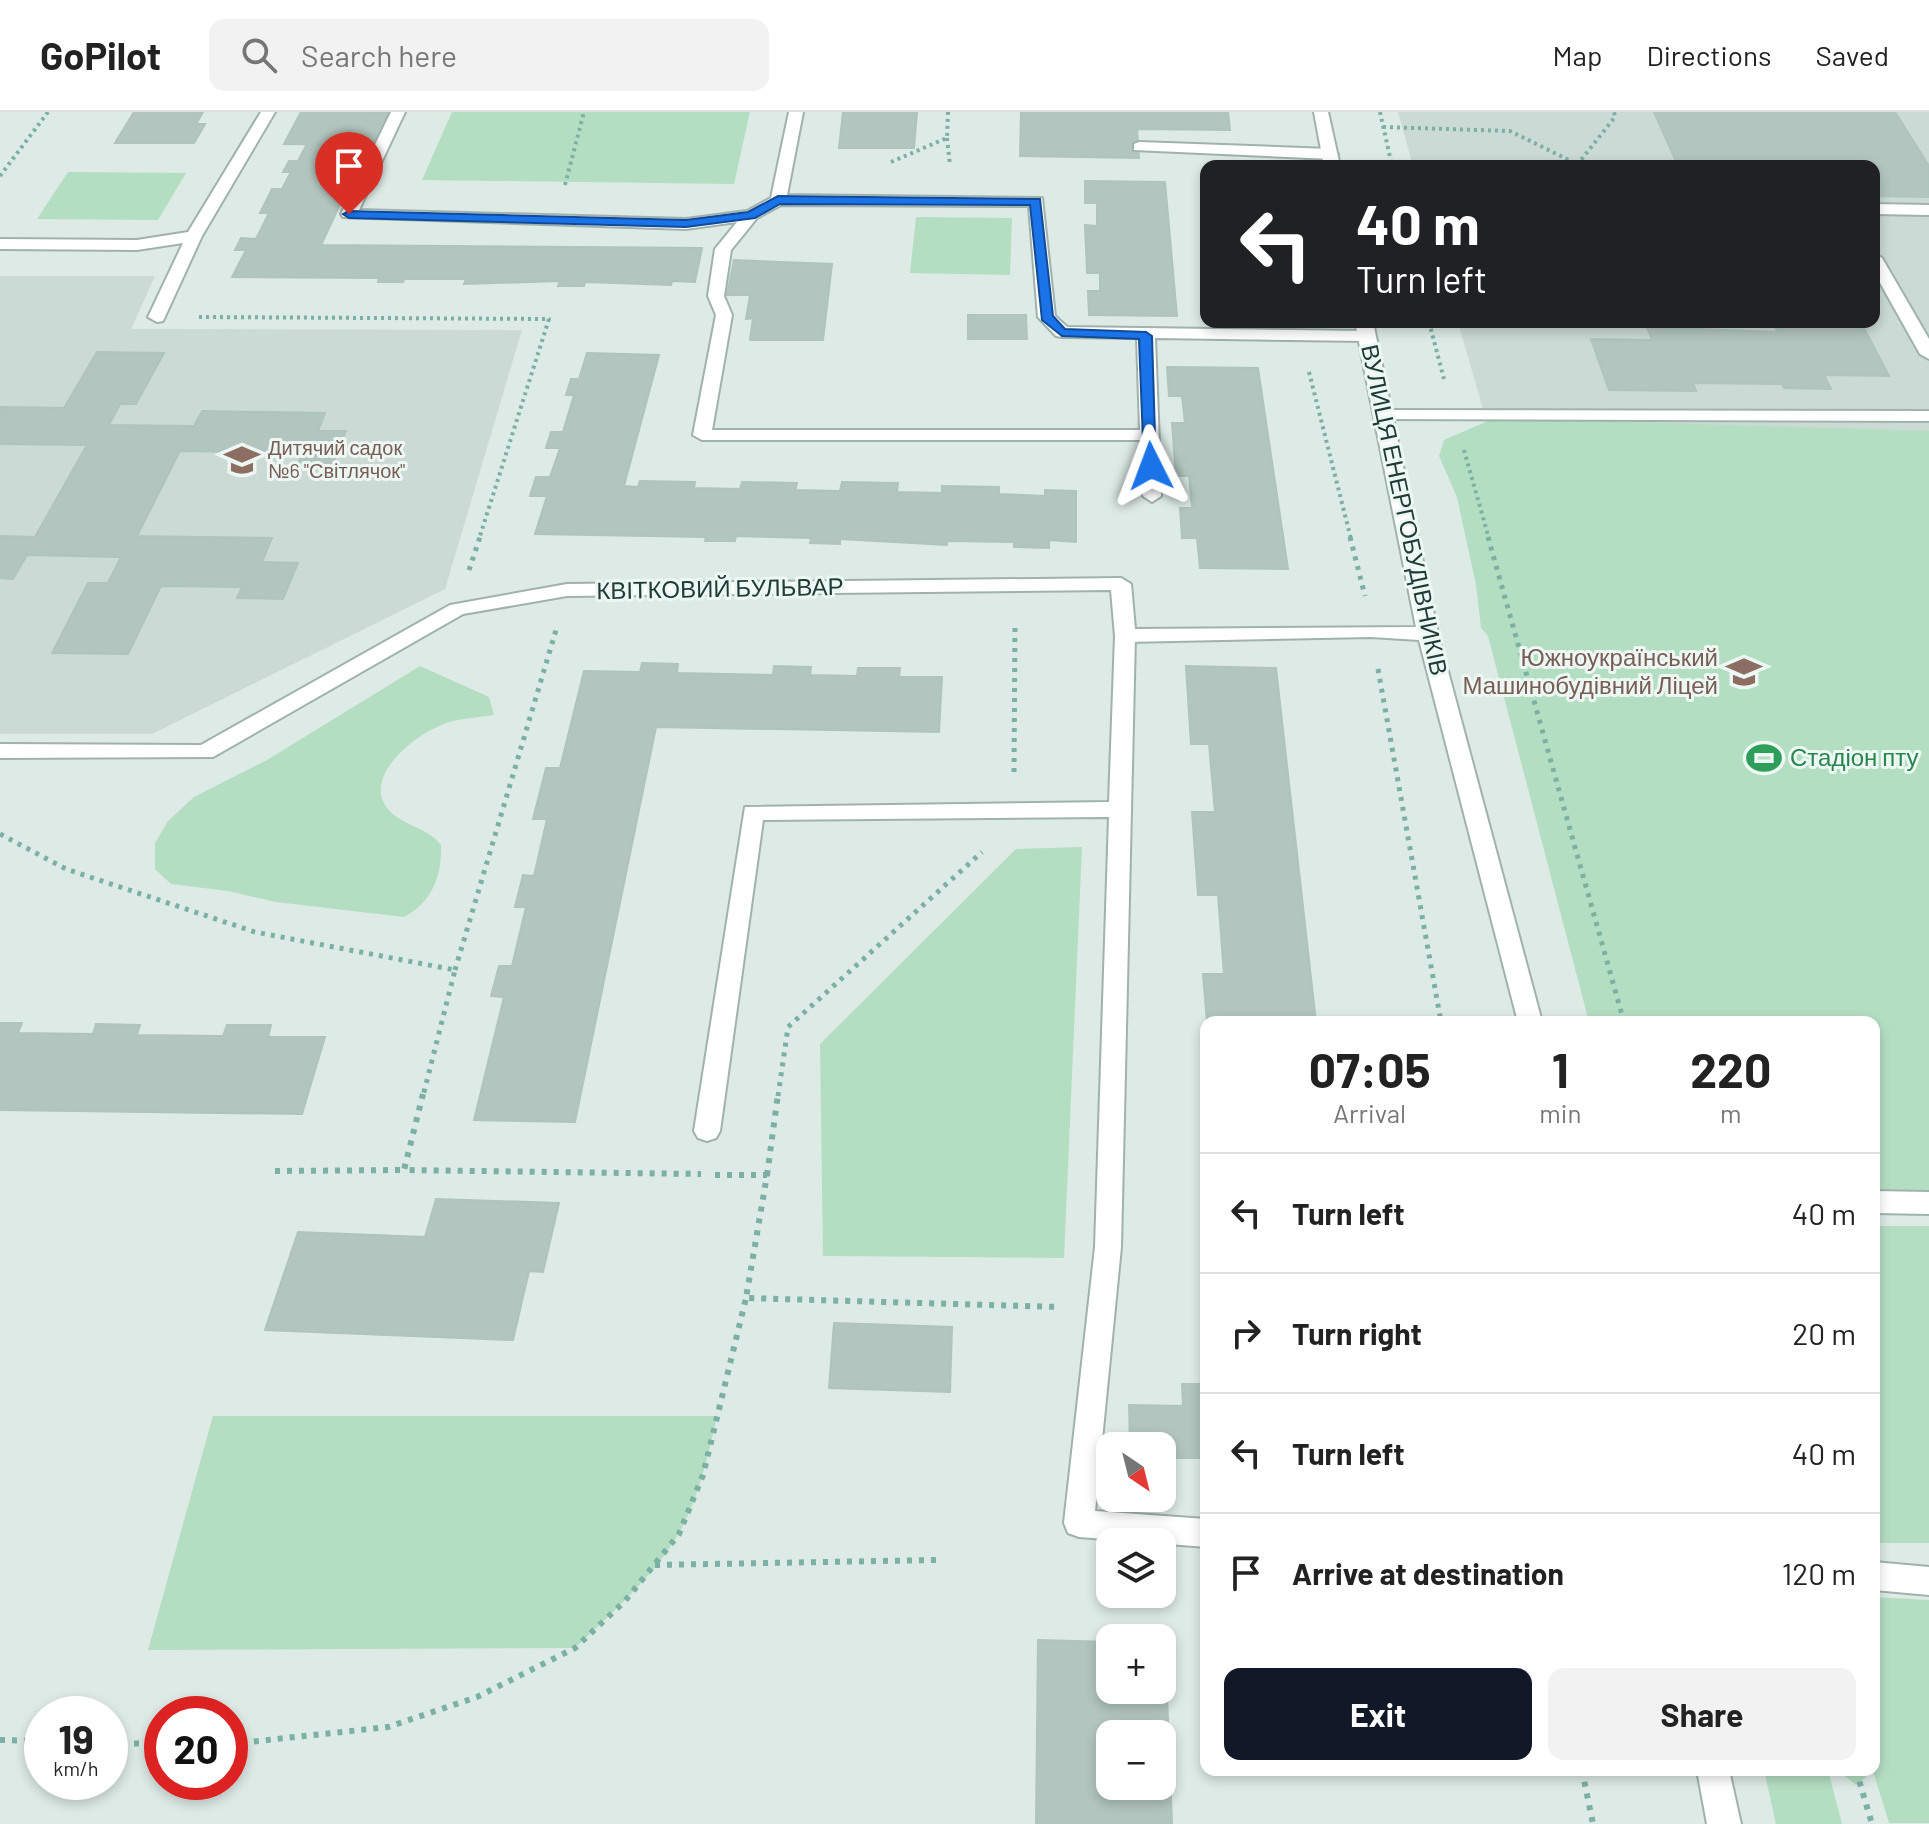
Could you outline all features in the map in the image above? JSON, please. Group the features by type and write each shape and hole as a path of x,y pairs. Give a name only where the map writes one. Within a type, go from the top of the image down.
{"street":[{"path":"157,317 194,236 268,112"},
{"path":"398,112 349,214 686,224 751,215 778,200 1036,201 1047,317 1062,332 1146,336 1365,329"},
{"path":"778,200 796,112"},
{"path":"1139,147 1331,160 1321,112"},
{"path":"1880,209 1929,210"},
{"path":"751,215 723,249 716,296 724,315 702,435 1149,435"},
{"path":"0,244 137,245 194,236"},
{"path":"1880,268 1929,354"},
{"name":"ВУЛИЦЯ ЕНЕРГОБУДІВНИКІВ","path":"1365,329 1428,634 1528,1016"},
{"path":"1146,336 1152,496"},
{"path":"1383,415 1929,416"},
{"name":"КВІТКОВИЙ БУЛЬВАР","path":"0,751 205,752 457,609 567,590 1121,584 1125,636"},
{"path":"1200,1533 1079,1523 1108,1247 1125,636 1371,631 1428,634"},
{"path":"707,1131 753,812 1120,809"},
{"path":"1880,1202 1929,1203"},
{"path":"1880,1577 1929,1581"},
{"path":"1714,1776 1724,1824"}],"path":[{"path":"0,176 48,112"},
{"path":"556,220 584,112"},
{"path":"1380,112 1391,160"},
{"path":"1581,160 1615,117 1614,112"},
{"path":"1383,127 1510,131 1567,160"},
{"path":"157,317 549,319 457,609"},
{"path":"1431,328 1622,1016"},
{"path":"248,1743 388,1727 477,1697 575,1648 625,1601 679,1534 703,1475 746,1298 788,1027 1013,823 1016,585"},
{"path":"404,1170 455,970 567,590"},
{"path":"0,834 66,869 255,932 455,970"},
{"path":"275,1171 767,1175"},
{"path":"746,1298 1101,1308"},
{"path":"654,1565 937,1560"},
{"path":"0,1740 24,1741"},
{"path":"1583,1776 1593,1824"},
{"path":"1858,1776 1872,1824"}],"shaded area":[{"name":"Стадіон пту","path":"1398,112 1929,112 1929,1188 1880,1040 1880,1016 1657,1016 1460,328 1880,328 1880,160 1411,160"},
{"name":"Дитячий садок №6 \"Світлячок\"","path":"0,276 155,276 131,329 522,330 445,589 152,734 0,734"}],"green space":[{"path":"452,112 750,112 734,184 422,180"},
{"path":"68,172 186,173 158,220 37,219"},
{"path":"916,217 1012,218 1010,275 910,273"},
{"name":"Стадіон пту","path":"1495,418 1929,431 1929,1192 1880,1191 1880,1016 1587,1016 1488,636 1481,628 1476,585 1457,497 1439,456 1444,440"},
{"path":"420,666 489,697 494,715 452,721 429,731 397,756 383,778 381,790 388,809 435,838 441,845 440,867 433,887 414,911 404,917 276,902 228,891 171,884 155,869 155,843 168,821 194,797 267,760"},
{"path":"1082,847 1064,1258 823,1256 820,1044 1016,849"},
{"path":"1880,1226 1929,1226 1929,1543 1880,1543"},
{"path":"213,1416 717,1416 697,1491 679,1533 645,1579 575,1648 148,1650"},
{"path":"1880,1597 1929,1600 1929,1823 1889,1823 1875,1776 1880,1776"},
{"path":"1765,1776 1830,1776 1842,1824 1776,1824"},
{"path":"1845,1776 1867,1776 1856,1785"}],"building":[{"path":"134,112 203,112 196,124 205,124 194,143 115,143"},
{"path":"301,112 393,113 379,145 284,144"},
{"path":"843,112 917,112 914,148 839,148"},
{"path":"1021,112 1228,112 1230,130 1137,129 1139,158 1020,156"},
{"path":"1654,112 1895,112 1929,166 1929,197 1880,196 1880,160 1675,160"},
{"path":"307,144 368,145 321,245 702,248 695,282 672,281 671,285 585,282 584,286 558,286 560,281 464,284 466,279 378,282 379,278 232,277 246,250 235,250 241,238 256,239 269,213 260,213 272,189 282,189 291,172 283,172 289,161 298,161"},
{"path":"1085,181 1165,182 1177,316 1089,315 1088,291 1100,291 1100,273 1087,273 1085,225 1097,226 1097,203 1085,203"},
{"path":"734,260 832,264 823,340 750,340 753,318 746,319 750,295 727,295"},
{"path":"968,315 1026,315 1027,339 968,339"},
{"path":"1647,328 1778,332 1776,328 1864,328 1889,376 1824,375 1831,389 1784,388 1782,384 1693,383 1696,391 1609,390 1591,339 1652,340"},
{"path":"97,352 164,353 136,404 120,404 109,425 194,426 202,411 325,413 318,431 346,431 332,466 297,466 302,453 180,451 137,536 272,538 262,562 298,563 283,599 237,598 242,587 161,586 128,654 52,653 88,583 108,583 121,557 27,555 13,579 0,578 0,536 35,537 87,445 0,444 0,407 64,408"},
{"path":"587,353 659,355 624,486 638,487 640,481 695,482 694,488 740,489 742,482 797,483 795,490 840,491 842,482 898,483 897,492 942,493 942,486 999,487 999,494 1045,496 1045,490 1076,491 1076,542 1049,540 1049,548 1014,547 1014,542 947,541 947,545 840,539 840,544 810,543 811,538 736,536 735,541 705,541 706,537 535,534 547,496 530,496 536,477 550,477 560,448 546,448 551,432 563,432 574,395 566,395 571,379 579,379"},
{"path":"1167,367 1258,368 1288,569 1200,568 1197,538 1182,538 1180,508 1192,508 1189,476 1176,476 1172,423 1185,423 1182,396 1169,396"},
{"path":"642,663 678,664 677,673 773,675 774,666 811,667 810,675 857,676 858,668 900,668 899,677 942,677 939,732 656,727 575,1122 474,1120 504,997 491,996 499,966 512,966 526,907 515,907 523,875 534,876 547,819 533,819 546,768 560,768 584,671 640,672"},
{"path":"1186,666 1276,668 1315,1016 1206,1016 1203,974 1224,974 1218,895 1198,895 1192,812 1215,812 1209,744 1191,744"},
{"path":"0,1023 22,1023 18,1033 93,1034 96,1024 140,1025 137,1035 223,1036 227,1025 271,1025 268,1037 325,1037 302,1114 0,1110"},
{"path":"436,1199 559,1203 543,1272 529,1271 513,1340 265,1330 298,1232 425,1237"},
{"path":"834,1323 952,1327 950,1392 829,1388"},
{"path":"1182,1384 1200,1384 1200,1458 1176,1458 1176,1432 1130,1432 1129,1405 1183,1406"},
{"path":"1038,1640 1096,1642 1096,1704 1167,1704 1168,1720 1096,1720 1096,1800 1171,1800 1172,1824 1036,1824"}],"place":[{"name":"Дитячий садок №6 \"Світлячок\"","path":"242,460"},
{"name":"Южноукраїнський Машинобудівний Ліцей","path":"1744,672"},
{"name":"Стадіон пту","path":"1764,758"}],"route":[{"path":"349,214 686,224 751,215 778,200 1036,201 1047,317 1062,332 1146,336 1151,466"}]}
